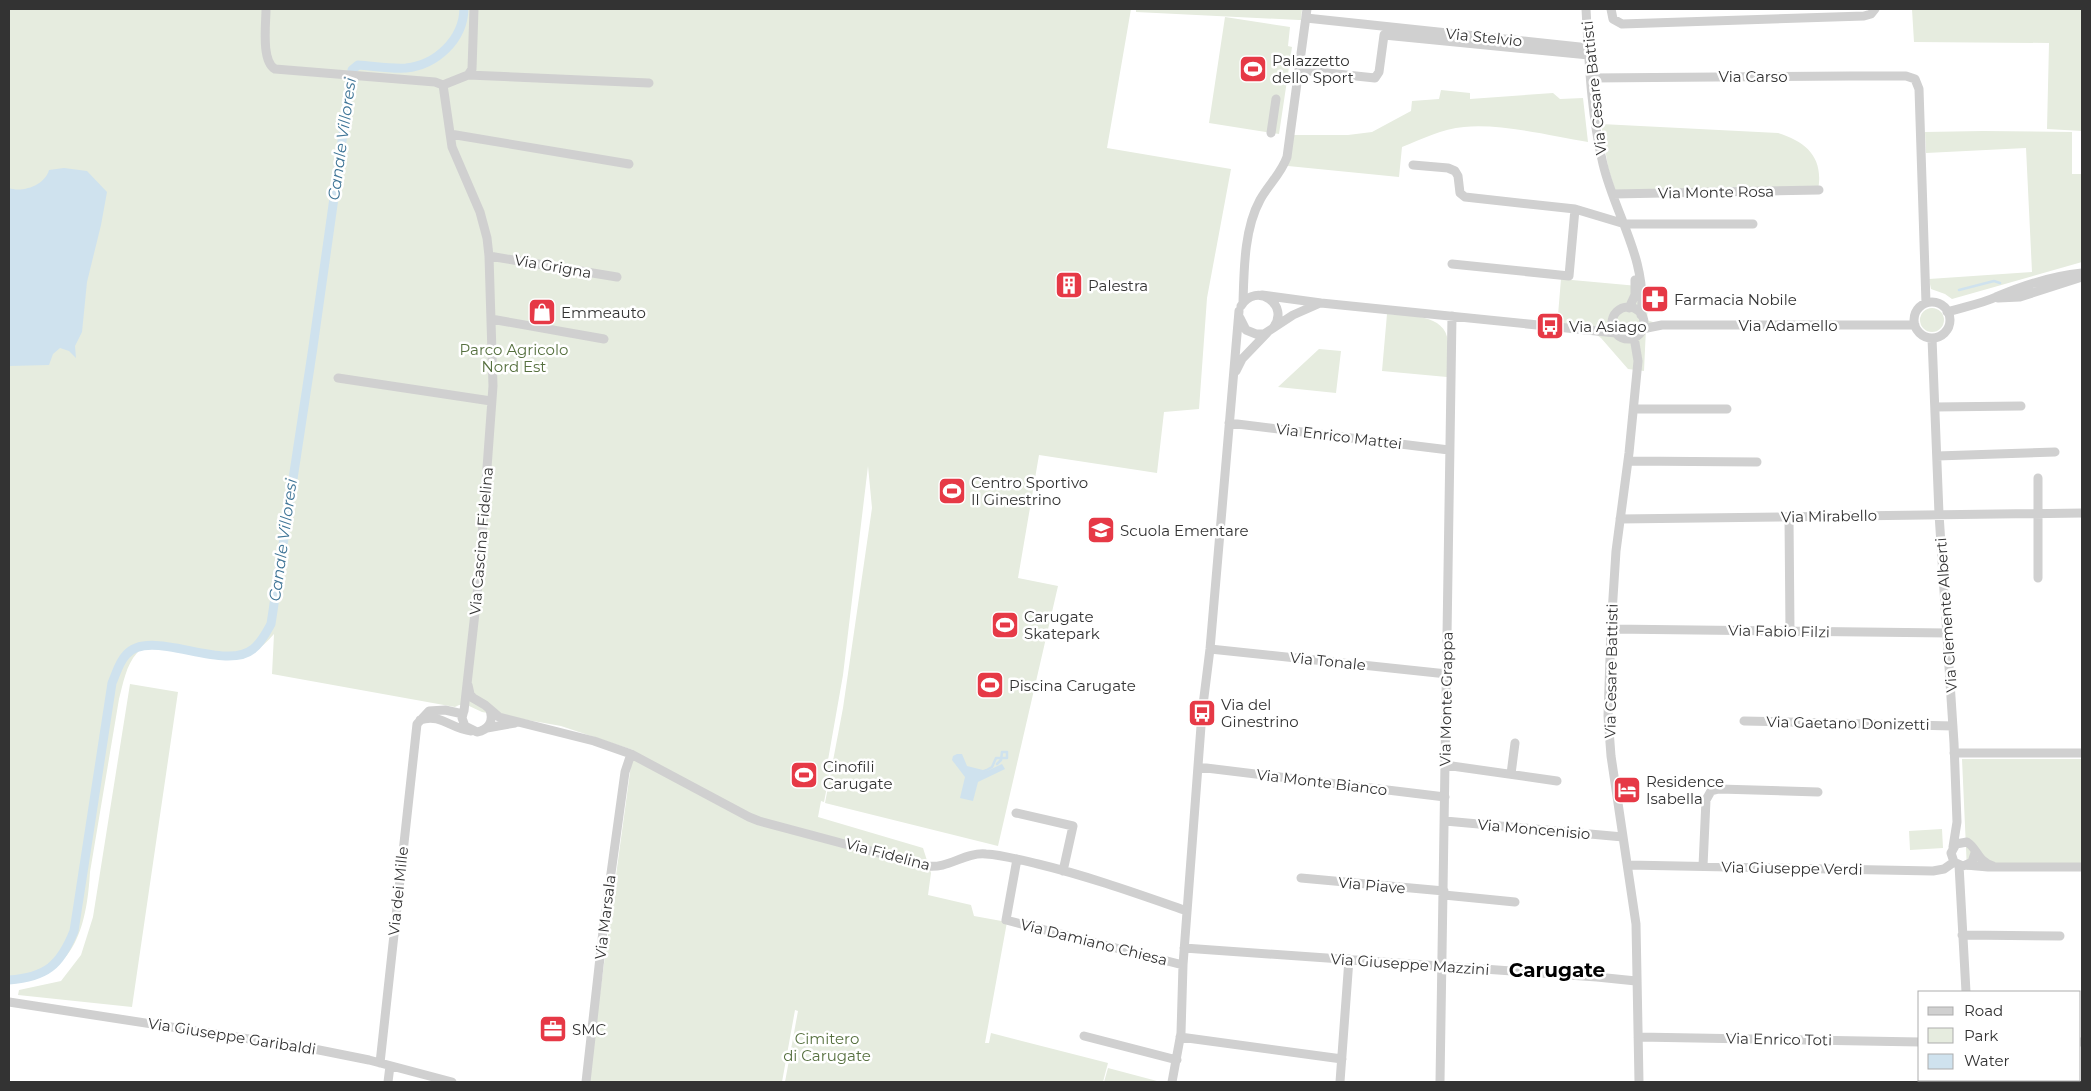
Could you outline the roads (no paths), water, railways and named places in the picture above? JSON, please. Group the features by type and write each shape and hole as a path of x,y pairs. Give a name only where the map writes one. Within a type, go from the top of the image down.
{"street":[{"path":"266,9 266,56 271,67 283,72 435,82 443,85 468,75 649,82"},
{"path":"468,75 472,70 474,9"},
{"name":"Via Cesare Battisti","path":"1586,9 1591,78 1599,145 1613,194 1634,252 1639,272 1642,317"},
{"path":"1611,9 1613,19 1622,24 1864,16 1872,14 1875,9"},
{"path":"1307,14 1286,157 1281,170 1260,200 1254,214 1242,279 1241,323 1246,330 1256,334 1270,330 1294,315 1321,303"},
{"name":"Via Stelvio","path":"1307,14 1379,26 1589,52"},
{"path":"1299,70 1375,78 1380,72 1384,35 1379,26"},
{"name":"Via Stelvio","path":"1384,35 1589,52"},
{"name":"Via Carso","path":"1591,78 1906,76 1915,79 1919,89 1926,303"},
{"name":"Via Cascina Fidelina","path":"443,85 452,147 480,212 487,238 489,256 492,400 479,577 463,712"},
{"path":"1271,133 1276,99"},
{"path":"450,134 629,164"},
{"path":"1414,165 1448,168 1456,171 1460,194 1463,197 1575,209 1625,224 1753,224"},
{"name":"Via Monte Rosa","path":"1613,194 1819,190"},
{"path":"1452,264 1569,276 1575,209"},
{"name":"Via Cesare Battisti","path":"1629,308 1635,291 1634,252"},
{"name":"Via Grigna","path":"489,256 617,277"},
{"path":"1947,312 1995,298 2023,286 2082,273"},
{"path":"1995,298 2017,298 2082,277"},
{"path":"1243,301 1262,295 1321,303 1596,330 1616,333 1624,338 1634,337 1642,330 1642,317 1629,308 1619,310 1612,320 1596,330"},
{"path":"1233,378 1242,359 1278,319 1278,308 1271,299 1262,295"},
{"path":"1172,1082 1180,1037 1184,948 1202,713 1210,649 1233,378 1243,301"},
{"path":"1926,303 1938,303 1947,312 1949,320 1946,330 1941,335 1932,338 1922,335 1915,325 1916,311 1926,303"},
{"name":"Via Monte Grappa","path":"1440,1082 1452,316"},
{"name":"Via Adamello","path":"1642,317 1662,325"},
{"path":"491,319 604,339"},
{"path":"1612,320 1616,333"},
{"name":"Via Adamello","path":"1642,330 1662,325 1915,325"},
{"name":"Via Cesare Battisti","path":"1634,337 1638,361 1620,519 1611,629 1609,732 1636,924 1639,1082"},
{"name":"Via Clemente Alberti","path":"1932,338 1939,514 1948,633 1957,822 1953,846"},
{"path":"338,378 492,400"},
{"path":"1935,407 2021,406"},
{"path":"1634,409 1727,409"},
{"name":"Via Enrico Mattei","path":"1229,423 1449,450"},
{"path":"1937,456 2056,452"},
{"path":"1628,461 1757,462"},
{"path":"2038,478 2038,578"},
{"name":"Via Mirabello","path":"1620,519 2082,513"},
{"path":"1789,517 1790,631"},
{"name":"Via Fabio Filzi","path":"1611,629 1948,633"},
{"name":"Via Tonale","path":"1210,649 1447,674"},
{"path":"467,682 470,694 482,704"},
{"path":"477,732 465,726 463,712 469,705 482,704"},
{"name":"Via Fidelina","path":"482,704 499,718 594,741 631,754 759,821 927,866 942,866 971,855 982,854 1017,860 1064,871 1187,911"},
{"path":"487,728 491,720 490,710"},
{"path":"420,720 429,711 463,712"},
{"path":"420,720 437,718 460,730 477,732"},
{"name":"Via dei Mille","path":"380,1063 415,735 420,720"},
{"name":"Via Gaetano Donizetti","path":"1744,721 1953,726"},
{"name":"Via Fidelina","path":"477,732 487,728 520,723"},
{"path":"1511,774 1515,743"},
{"path":"1954,753 2082,753"},
{"name":"Via Marsala","path":"586,1082 605,912 625,772 631,754"},
{"path":"1446,764 1557,781"},
{"name":"Via Monte Bianco","path":"1198,767 1445,796"},
{"path":"1703,866 1706,800 1709,793 1719,789 1818,792"},
{"path":"1016,812 1073,826 1064,871"},
{"name":"Via Moncenisio","path":"1445,821 1623,837"},
{"name":"Via Clemente Alberti","path":"1957,822 1967,842"},
{"path":"1966,991 1960,864 1951,854 1953,846 1959,842 1967,842 1984,862 1995,866"},
{"path":"1960,864 1973,860 1975,853"},
{"name":"Via Damiano Chiesa","path":"1017,860 1006,920 1183,965"},
{"path":"1960,864 2082,867"},
{"name":"Via Giuseppe Verdi","path":"1628,865 1933,871 1960,864"},
{"name":"Via Piave","path":"1301,878 1516,902"},
{"path":"1962,935 2060,936"},
{"name":"Via Giuseppe Mazzini","path":"1184,948 1636,981"},
{"path":"1340,1082 1349,959"},
{"name":"Via Giuseppe Garibaldi","path":"9,1002 298,1046 380,1063 452,1082"},
{"path":"1084,1036 1177,1060"},
{"path":"1180,1037 1342,1059"},
{"name":"Via Enrico Toti","path":"1638,1037 1918,1042"},
{"path":"388,1082 390,1066"}],"water":[{"path":"64,168 87,171 107,192 87,282 82,332 75,346 76,358 69,351 60,348 53,354 49,365 9,366 9,188 21,189 33,186 43,180 49,170"},
{"path":"962,754 967,766 986,769 987,771 1002,764 1005,769 978,782 973,801 960,798 965,777 952,760 953,756"}],"waterway":[{"name":"Canale Villoresi","path":"9,980 33,976 50,968 63,953 74,931 112,683 126,655 137,647 151,645 206,654 240,655 256,647 271,624 352,70 358,65 406,68 428,62 446,49 453,40 459,31 464,9"},
{"path":"1959,290 1994,281 2000,283"},
{"path":"985,771 992,767 996,758 1007,758 1007,752 1002,752 1001,760 997,764"}],"place":[{"name":"Palazzetto dello Sport","path":"1253,69"},
{"name":"Palestra","path":"1069,285"},
{"name":"Farmacia Nobile","path":"1655,299"},
{"name":"Emmeauto","path":"542,312"},
{"name":"Via Asiago","path":"1550,326"},
{"name":"Centro Sportivo Il Ginestrino","path":"952,491"},
{"name":"Scuola Ementare","path":"1101,530"},
{"name":"Carugate Skatepark","path":"1005,625"},
{"name":"Piscina Carugate","path":"990,685"},
{"name":"Via del Ginestrino","path":"1202,713"},
{"name":"Cinofili Carugate","path":"804,775"},
{"name":"Residence Isabella","path":"1627,790"},
{"name":"SMC","path":"553,1029"}],"district":[{"name":"Carugate","path":"1557,970"}],"park label":[{"name":"Parco Agricolo Nord Est","path":"514,358"},
{"name":"Cimitero di Carugate","path":"827,1046"}]}
